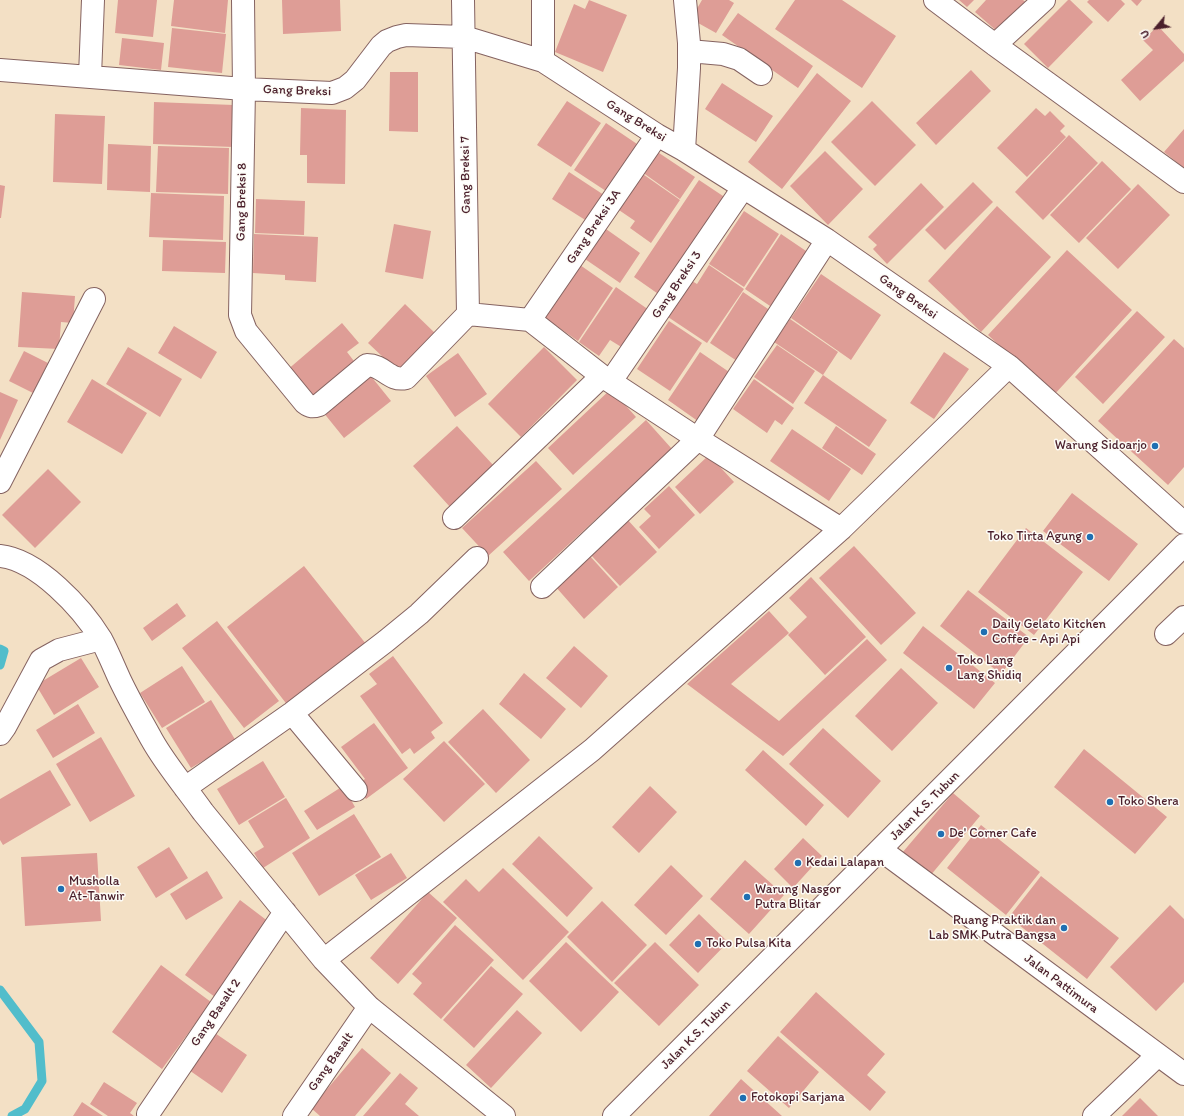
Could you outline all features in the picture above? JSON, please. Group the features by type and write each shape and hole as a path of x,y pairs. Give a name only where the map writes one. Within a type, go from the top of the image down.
{"street":[{"path":"90,76 93,0"},
{"name":"Gang Breksi 8","path":"242,0 244,89 240,315 246,331 305,403 314,407 319,405 367,365 374,365 394,378 406,378 468,314"},
{"name":"Gang Breksi 7","path":"463,0 468,314"},
{"path":"543,0 543,61"},
{"path":"684,150 689,68 685,0"},
{"path":"935,0 1184,182"},
{"path":"995,45 1044,0"},
{"name":"Gang Breksi","path":"0,70 244,89 332,93 345,88 355,80 381,46 387,41 406,35 464,37 543,61 657,135 684,150 827,240 1009,366 1184,523"},
{"path":"689,51 723,54 739,59 761,74"},
{"name":"Gang Breksi 3A","path":"530,320 657,135"},
{"name":"Gang Breksi 3","path":"454,518 606,379 743,188"},
{"path":"542,587 698,439 827,240"},
{"path":"0,482 94,299"},
{"path":"468,314 530,320 606,379 841,529"},
{"path":"324,960 592,750 841,529 1009,366"},
{"name":"Jalan K.S. Tubun","path":"614,1116 1184,545"},
{"path":"0,556 5,556 29,566 54,584 73,602 101,639 129,699 153,742 185,788 324,960 369,1007 504,1116"},
{"path":"185,788 292,713 419,614 477,558"},
{"path":"1166,634 1184,617"},
{"path":"0,734 41,660 59,650 101,639"},
{"path":"292,713 356,790"},
{"name":"Jalan Pattimura","path":"881,850 1184,1074"},
{"name":"Gang Basalt 2","path":"148,1114 285,912"},
{"name":"Gang Basalt","path":"294,1116 369,1007"},
{"path":"1094,1116 1158,1055"}],"building":[{"path":"118,0 157,0 153,37 115,33"},
{"path":"174,0 228,0 225,33 171,26"},
{"path":"282,0 340,0 341,31 283,34"},
{"path":"589,0 627,15 603,72 555,52 574,4 585,9"},
{"path":"702,0 729,0 734,3 716,33 691,19"},
{"path":"795,0 842,0 896,36 862,88 775,29"},
{"path":"959,0 974,0 967,7"},
{"path":"986,0 1023,0 1027,3 1000,34 975,12"},
{"path":"1068,0 1070,0 1093,22 1048,68 1024,44"},
{"path":"1089,0 1121,0 1125,4 1108,22 1087,2"},
{"path":"1131,0 1142,0 1137,6"},
{"path":"738,13 813,66 798,88 722,35"},
{"path":"1158,26 1184,54 1184,61 1140,101 1121,80 1153,50 1143,40"},
{"path":"172,28 226,34 222,73 168,67"},
{"path":"122,38 164,43 161,70 119,65"},
{"path":"971,70 991,91 936,145 916,123"},
{"path":"390,72 418,72 418,132 389,131"},
{"path":"817,73 851,101 782,189 748,162"},
{"path":"722,83 773,116 756,142 705,109"},
{"path":"567,101 601,123 571,167 537,145"},
{"path":"872,101 916,145 875,186 831,142"},
{"path":"154,102 234,105 233,147 153,144"},
{"path":"301,108 346,110 345,184 307,183 307,155 300,155"},
{"path":"1036,108 1045,116 1050,111 1065,126 1060,131 1066,137 1027,177 997,148"},
{"path":"55,114 105,116 102,184 53,182"},
{"path":"606,123 640,146 609,193 574,170"},
{"path":"1184,129 1184,168 1164,152"},
{"path":"1069,135 1098,163 1043,220 1015,192"},
{"path":"108,144 151,146 150,192 107,190"},
{"path":"158,146 229,148 228,194 156,192"},
{"path":"656,151 695,177 680,199 642,172"},
{"path":"825,151 863,189 828,225 790,186"},
{"path":"1102,161 1131,189 1079,243 1050,215"},
{"path":"637,170 680,200 651,243 630,228 635,221 613,206"},
{"path":"569,172 607,197 590,223 552,199"},
{"path":"699,180 729,200 664,298 634,277"},
{"path":"973,182 993,202 945,250 925,230"},
{"path":"921,183 944,207 887,264 873,249 877,245 868,237"},
{"path":"1138,184 1170,215 1118,269 1086,238"},
{"path":"0,185 5,186 1,218 0,218"},
{"path":"151,193 224,196 223,240 149,237"},
{"path":"256,199 305,201 304,235 255,233"},
{"path":"997,206 1051,257 981,332 928,281"},
{"path":"744,211 779,234 744,287 709,264"},
{"path":"394,224 431,231 423,279 385,272"},
{"path":"606,229 640,253 620,283 585,259"},
{"path":"254,234 318,237 316,282 285,280 285,275 253,273"},
{"path":"781,234 809,253 773,308 745,289"},
{"path":"163,240 226,242 225,273 162,271"},
{"path":"1067,250 1132,310 1053,396 988,335"},
{"path":"580,265 613,288 578,341 545,318"},
{"path":"709,265 744,289 707,343 668,317 692,281 697,284"},
{"path":"821,274 881,315 851,360 791,318"},
{"path":"616,287 649,310 623,348 610,340 599,356 579,342"},
{"path":"22,292 75,296 73,323 61,322 59,349 18,347"},
{"path":"743,292 771,311 737,361 710,343"},
{"path":"405,304 438,336 401,374 368,343"},
{"path":"1137,311 1165,337 1103,404 1075,377"},
{"path":"790,319 838,352 823,375 774,342"},
{"path":"669,321 702,343 670,391 637,369"},
{"path":"342,323 359,343 347,352 357,365 312,403 286,371"},
{"path":"174,326 217,352 201,379 158,353"},
{"name":"Warung Sidoarjo","path":"1174,339 1184,348 1184,467 1168,485 1098,421"},
{"path":"777,345 815,371 793,404 754,377"},
{"path":"128,347 182,379 160,417 106,384"},
{"path":"544,347 577,380 521,437 488,404"},
{"path":"24,351 48,363 33,393 9,381"},
{"path":"700,352 735,376 702,424 668,400"},
{"path":"944,352 969,369 934,419 910,403"},
{"path":"458,353 487,394 455,417 426,376"},
{"path":"370,375 391,401 344,438 323,412"},
{"path":"823,375 887,420 869,447 804,403"},
{"path":"92,379 147,413 122,454 67,422"},
{"path":"754,379 794,408 782,425 775,420 767,433 733,409"},
{"path":"611,389 636,417 573,475 548,448"},
{"path":"0,392 18,400 0,440"},
{"path":"646,420 672,449 529,581 503,552"},
{"path":"457,426 494,466 450,507 413,466"},
{"path":"836,426 876,454 862,475 822,448"},
{"path":"792,429 851,469 829,501 770,461"},
{"path":"709,455 734,482 700,514 675,487"},
{"path":"536,461 562,489 488,556 462,528"},
{"path":"48,469 81,502 35,548 2,515"},
{"path":"669,486 695,515 659,549 639,527 651,516 644,509"},
{"name":"Toko Tirta Agung","path":"1072,493 1138,544 1109,581 1043,531"},
{"path":"626,518 657,552 620,586 589,553"},
{"path":"1026,528 1083,572 1034,635 978,592"},
{"path":"854,546 916,613 881,645 819,578"},
{"path":"589,555 618,587 584,619 555,586"},
{"path":"304,566 370,649 292,711 227,627"},
{"path":"811,577 866,637 825,675 788,635 807,617 789,598"},
{"name":"Daily Gelato Kitchen Coffee - Api Api","path":"968,590 1029,637 1001,674 940,626"},
{"path":"177,603 186,616 152,641 143,628"},
{"path":"769,611 789,633 731,684 779,721 867,639 887,660 783,756 687,684"},
{"path":"217,621 279,701 244,728 182,648"},
{"name":"Toko Lang Lang Shidiq","path":"923,626 995,683 974,709 903,653"},
{"path":"574,646 608,676 581,708 546,678"},
{"path":"393,656 443,723 431,732 435,738 414,754 410,748 402,754 360,696 377,684 369,674"},
{"path":"81,658 99,687 54,715 36,685"},
{"path":"182,666 205,702 162,728 140,693"},
{"path":"901,668 938,703 892,751 855,716"},
{"path":"524,673 566,709 541,739 499,704"},
{"path":"211,700 236,741 191,768 166,728"},
{"path":"78,704 95,733 53,758 36,730"},
{"path":"483,709 530,760 496,793 448,742"},
{"path":"374,723 408,768 366,799 356,786 365,779 341,747"},
{"path":"823,728 881,781 848,818 789,764"},
{"path":"101,737 135,796 90,822 56,764"},
{"path":"444,741 485,784 444,822 403,779"},
{"name":"Toko Shera","path":"1084,749 1167,817 1135,854 1054,787"},
{"path":"763,750 824,805 806,826 745,770"},
{"path":"263,761 285,797 239,825 217,789"},
{"path":"50,770 71,805 3,845 0,840 0,799"},
{"path":"343,786 355,807 317,830 304,811"},
{"path":"650,786 677,812 639,853 612,827"},
{"name":"De' Corner Cafe","path":"953,793 980,816 930,876 902,853"},
{"path":"286,798 310,838 263,868 254,853 264,847 248,821"},
{"path":"354,814 381,857 319,896 292,853"},
{"path":"981,825 1040,872 1006,915 947,868"},
{"path":"539,836 593,888 567,917 512,864"},
{"name":"Kedai Lalapan","path":"803,838 822,856 793,888 774,869"},
{"path":"169,847 188,878 156,898 137,867"},
{"name":"Musholla At-Tanwir","path":"97,853 101,921 25,926 21,857"},
{"path":"391,853 407,878 371,900 355,875"},
{"name":"Warung Nasgor Putra Blitar","path":"745,860 784,895 749,934 710,899"},
{"path":"671,865 703,896 666,935 634,905"},
{"path":"503,868 569,932 523,980 443,902 466,879 479,892"},
{"path":"207,871 223,898 186,920 170,894"},
{"name":"Ruang Praktik dan Lab SMK Putra Bangsa","path":"1041,876 1119,938 1087,979 1009,917"},
{"path":"428,892 457,918 398,984 370,958"},
{"path":"240,900 269,922 215,997 185,975"},
{"path":"602,901 647,945 612,982 567,937"},
{"path":"1170,905 1184,919 1184,982 1156,1011 1110,967"},
{"name":"Toko Pulsa Kita","path":"699,914 728,942 698,973 669,945"},
{"path":"455,925 494,960 441,1019 413,994 422,983 412,974"},
{"path":"566,942 619,992 581,1032 529,981"},
{"path":"655,942 699,985 659,1026 614,983"},
{"path":"161,965 211,1002 162,1069 112,1032"},
{"path":"491,966 523,994 474,1048 443,1020"},
{"path":"816,992 885,1054 867,1075 886,1092 870,1111 780,1032"},
{"path":"517,1010 542,1033 491,1088 466,1065"},
{"path":"212,1031 247,1055 222,1093 186,1068"},
{"path":"778,1036 819,1072 789,1108 747,1071"},
{"path":"362,1048 391,1073 355,1116 320,1116 311,1108"},
{"path":"400,1073 418,1088 405,1104 419,1116 363,1116"},
{"name":"Fotokopi Sarjana","path":"741,1079 782,1116 709,1116"},
{"path":"104,1082 137,1103 130,1113 134,1116 108,1116 90,1104"},
{"path":"1140,1098 1158,1116 1122,1116"},
{"path":"82,1102 103,1116 73,1116"}],"waterway":[{"path":"0,649 4,651 0,665"},
{"path":"0,990 39,1042 42,1081 25,1109 12,1116"}],"place":[{"name":"Warung Sidoarjo","path":"1155,446"},
{"name":"Toko Tirta Agung","path":"1090,537"},
{"name":"Daily Gelato Kitchen Coffee - Api Api","path":"984,632"},
{"name":"Toko Lang Lang Shidiq","path":"949,668"},
{"name":"Toko Shera","path":"1110,802"},
{"name":"De' Corner Cafe","path":"941,834"},
{"name":"Kedai Lalapan","path":"798,863"},
{"name":"Musholla At-Tanwir","path":"61,889"},
{"name":"Warung Nasgor Putra Blitar","path":"747,897"},
{"name":"Ruang Praktik dan Lab SMK Putra Bangsa","path":"1064,928"},
{"name":"Toko Pulsa Kita","path":"698,944"},
{"name":"Fotokopi Sarjana","path":"743,1098"}]}
